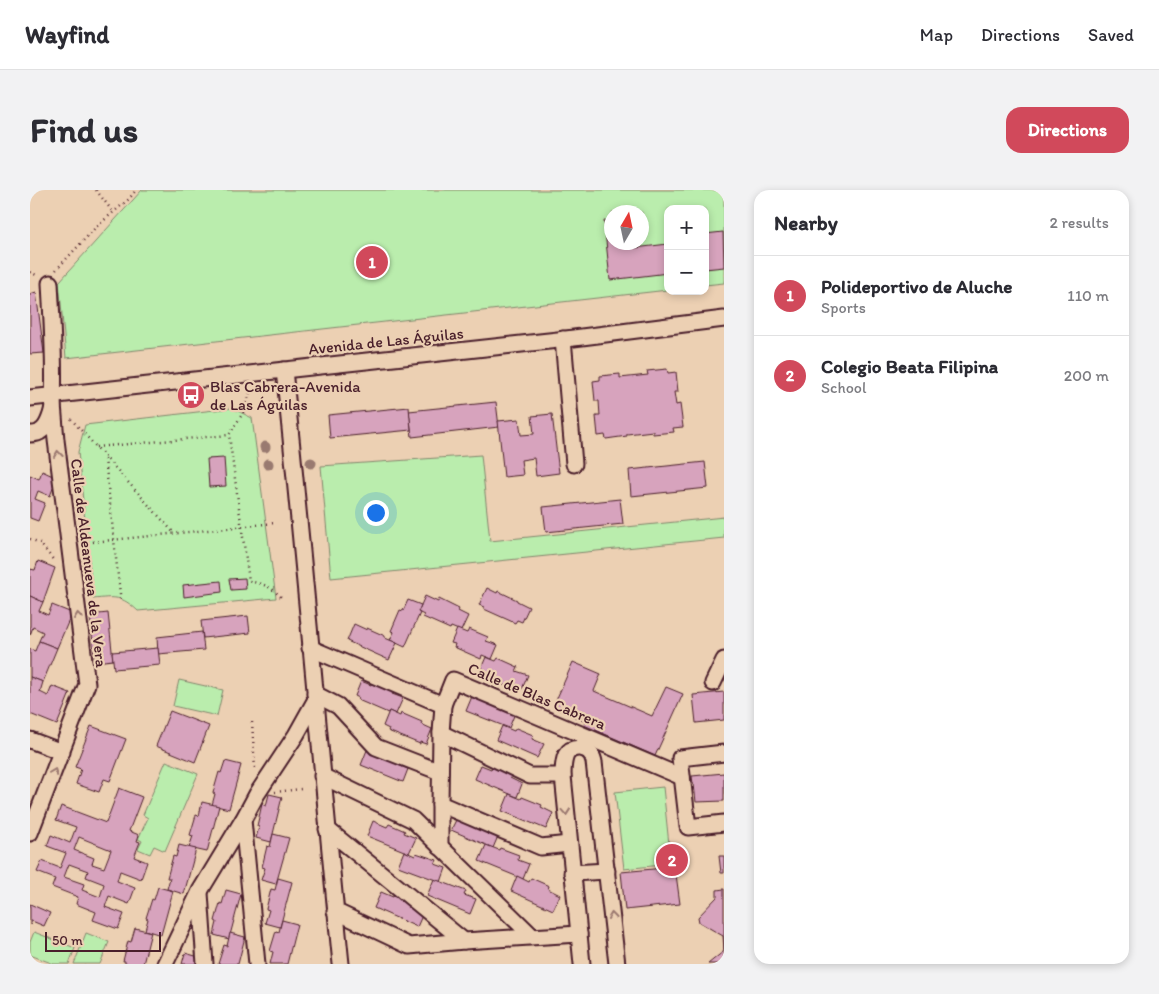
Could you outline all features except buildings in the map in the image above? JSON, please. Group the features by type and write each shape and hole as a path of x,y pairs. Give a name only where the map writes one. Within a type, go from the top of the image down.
{"street":[{"path":"30,434 41,431 51,416 54,366 50,283"},
{"name":"Avenida de Las Águilas","path":"30,398 53,400 284,370 724,320"},
{"path":"563,339 574,464"},
{"path":"284,370 341,964"},
{"name":"Calle de Aldeanueva de la Vera","path":"30,833 87,684 56,440 53,400"},
{"path":"310,648 443,705 440,772 440,847"},
{"path":"713,683 724,660"},
{"name":"Calle de Blas Cabrera","path":"443,705 453,680 682,777"},
{"path":"315,698 338,706 376,747 440,772"},
{"path":"165,964 200,891 257,794 296,735 315,698"},
{"path":"441,733 530,776 563,776"},
{"path":"30,740 62,752"},
{"name":"Calle de Blas Cabrera","path":"582,964 563,776 563,763 567,754 577,748 585,749 592,754 594,762 617,964"},
{"path":"724,753 680,758 688,827 724,823"},
{"path":"322,776 413,820 532,936"},
{"path":"440,804 541,847 569,844"},
{"path":"243,820 257,964"},
{"path":"327,828 464,941"},
{"path":"572,873 607,871"},
{"path":"200,891 205,964"},
{"path":"335,911 409,946 579,934"}],"path":[{"path":"96,190 113,212"},
{"path":"50,283 51,276 96,227 129,199 136,190"},
{"path":"250,393 243,413 229,435 249,581 268,586 283,599"},
{"path":"71,420 174,533"},
{"path":"96,447 229,435"},
{"path":"105,457 121,603"},
{"path":"82,543 275,523"},
{"path":"30,539 40,543 55,562"},
{"path":"252,722 257,794 301,789"}],"green space":[{"path":"142,190 724,190 724,283 709,285 709,205 664,205 664,290 66,358 59,282"},
{"path":"232,408 252,418 276,598 138,611 127,602 117,598 93,599 78,452 85,425"},
{"path":"481,455 490,541 724,517 724,538 331,578 321,466"},
{"path":"179,680 223,690 217,716 173,706"},
{"path":"166,761 198,774 165,851 154,846 150,854 138,849 142,841 138,839 148,818 143,815"},
{"path":"663,787 671,864 624,869 615,792"},
{"path":"34,932 75,948 69,964 54,964 30,955 30,942"},
{"path":"86,933 109,942 100,964 74,964"}],"place":[{"name":"Polideportivo de Aluche","path":"372,262"},
{"name":"Blas Cabrera-Avenida de Las Águilas","path":"191,395"},
{"name":"Colegio Beata Filipina","path":"672,860"}]}
